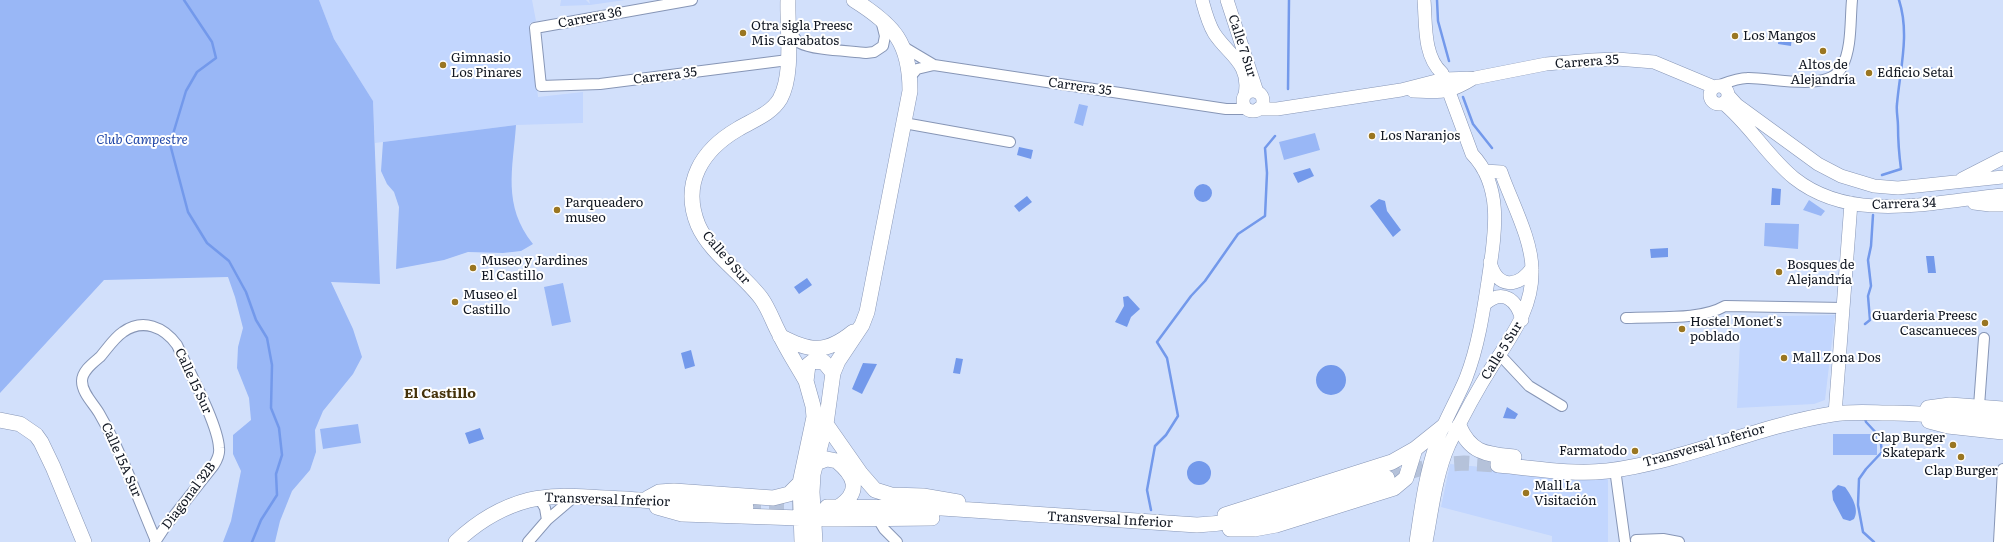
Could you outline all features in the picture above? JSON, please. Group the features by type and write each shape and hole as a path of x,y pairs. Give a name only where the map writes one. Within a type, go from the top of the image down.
{"main road":[{"name":"Calle 9 Sur","path":"788,0 788,60 784,90 779,101 770,110 727,136 711,150 703,160 695,177 692,194 697,220 707,240 758,295 806,381 814,406 814,417 800,483 807,517 816,542"},
{"name":"Calle 9 Sur","path":"802,542 816,463 826,424 834,373 838,361 862,325 872,290 910,91 910,77 907,58 902,46 891,28 880,17 854,0"},
{"path":"780,336 806,348 815,349 833,346 844,340 862,325"},
{"path":"806,381 808,365 813,362 824,362 834,373"},
{"path":"1908,414 1931,407 1950,404 2003,409"},
{"name":"Transversal Inferior","path":"1498,465 1575,472 1615,469 1672,458 1768,428 1835,414 1908,414 2003,420"},
{"name":"Transversal Inferior","path":"1908,414 1948,426 2003,432"},
{"path":"0,420 20,424 36,435 41,442 84,542"},
{"path":"800,483 789,494 773,498 674,491 659,492 646,500 661,509 682,514 807,517 823,519 961,518 975,511 963,503 941,498 891,495 875,490 861,474 826,424"},
{"path":"1415,449 1406,478 1394,488 1276,525 1254,529 1231,529 1216,524 1225,515 1398,460 1452,425 1470,444 1486,454 1568,464 1620,464 1631,466"},
{"name":"Transversal Inferior","path":"816,463 828,459 837,460 853,481 854,492 851,497 834,507 935,508 1197,525 1216,524 1255,518 1387,478"},
{"name":"Transversal Inferior","path":"456,542 466,532 491,515 510,506 539,498 574,497 646,500 746,507"}],"street":[{"name":"Carrera 36","path":"541,86 535,28 692,0"},
{"name":"Calle 7 Sur","path":"1202,0 1214,33 1233,53 1240,64 1252,100"},
{"name":"Calle 7 Sur","path":"1227,0 1248,69 1252,100"},
{"name":"Calle 5 Sur","path":"1424,0 1425,28 1429,49 1449,91 1472,154 1479,161 1484,171 1494,200 1495,218 1485,304 1473,357 1452,425 1426,542"},
{"path":"1722,91 1745,77 1819,82 1836,75 1842,68 1846,58 1852,0"},
{"path":"787,24 793,36 800,43 809,47 866,53 874,52 883,46 885,36 880,17"},
{"name":"Carrera 35","path":"902,46 934,65"},
{"name":"Carrera 35","path":"910,77 917,69 934,65 1226,109 1252,100 1291,107 1401,90 1444,79 1475,78 1546,64 1617,59 1654,62 1722,91"},
{"name":"Carrera 35","path":"541,86 600,84 788,60"},
{"name":"Carrera 35","path":"1401,90 1456,90 1475,78"},
{"name":"Carrera 34","path":"1722,91 1738,105 1818,164 1841,176 1874,186 1898,188 2003,177"},
{"name":"Carrera 34","path":"1722,91 1735,113 1770,155 1794,178 1804,185 1827,196 1851,203 1884,207 1934,204 1986,196 2003,195"},
{"path":"904,123 1010,142"},
{"path":"1955,182 2003,158"},
{"name":"Calle 5 Sur","path":"1416,542 1436,442 1452,425 1500,355 1522,320 1530,293 1532,268 1524,228 1501,172 1484,171"},
{"path":"1956,200 1990,205 2003,205"},
{"path":"1835,414 1851,203"},
{"path":"1490,262 1495,274 1506,282 1519,281 1525,278 1532,268"},
{"path":"1485,304 1495,297 1508,298 1518,306 1522,320"},
{"path":"1626,318 1703,315 1725,306 1844,308"},
{"name":"Calle 15 Sur","path":"82,381 86,372 122,333 140,326 152,325 162,329 171,336 177,345 214,427 220,448"},
{"path":"1979,406 1984,338"},
{"path":"1500,355 1529,386 1562,406"},
{"name":"Calle 15A Sur","path":"82,381 85,392 102,418 123,464 155,542"},
{"name":"Diagonal 32B","path":"155,542 214,465 218,458 220,448"},
{"path":"1615,469 1624,540 1638,541 1663,539 1679,542"},
{"path":"1999,542 2003,469"},
{"path":"528,542 547,520 574,497"},
{"path":"539,498 545,508 547,520"},
{"path":"878,519 884,529 897,542"}],"shaded area":[{"name":"Gimnasio Los Pinares","path":"319,0 532,0 536,21 530,23 538,97 583,92 583,123 516,125 375,143 373,101 334,39"},
{"path":"561,0 586,0 590,4 589,0 625,0 590,5 560,6"},
{"path":"1779,35 1792,37 1791,46 1778,44"},
{"path":"1930,67 1944,71 1943,79 1928,75"},
{"path":"1019,147 1033,150 1031,159 1017,155"},
{"path":"1310,168 1314,176 1298,183 1293,173"},
{"path":"1203,184 1209,187 1212,193 1209,199 1203,202 1197,199 1194,193 1197,187"},
{"path":"1772,188 1781,189 1780,205 1771,205"},
{"path":"1027,196 1032,202 1019,212 1014,206"},
{"path":"1379,199 1385,201 1387,211 1401,230 1393,237 1370,206"},
{"path":"1668,248 1668,257 1651,258 1650,249"},
{"path":"1926,256 1934,256 1936,273 1928,273"},
{"path":"807,278 812,285 799,294 794,287"},
{"path":"1128,296 1140,309 1131,317 1127,327 1115,322 1124,306 1123,297"},
{"name":"Mall Zona Dos","path":"1835,315 1825,400 1814,404 1737,408 1741,317"},
{"path":"691,350 695,366 685,369 681,353"},
{"path":"956,358 963,359 960,374 953,373"},
{"path":"863,363 877,364 862,394 852,389"},
{"path":"1331,365 1337,366 1345,374 1345,386 1337,394 1331,395 1325,394 1317,386 1316,380 1317,374 1325,366"},
{"path":"1507,407 1518,414 1515,419 1503,418"},
{"path":"480,428 484,439 469,444 465,433"},
{"path":"1199,461 1208,464 1211,473 1208,482 1199,485 1190,482 1187,473 1190,464"},
{"name":"Mall La Visitación","path":"1450,464 1608,479 1608,542 1552,542 1552,536 1441,507"},
{"path":"1838,485 1845,487 1854,502 1856,515 1854,519 1850,521 1843,519 1833,500 1832,491"}],"green space":[{"name":"Club Campestre","path":"0,0 319,0 334,39 373,101 380,284 331,282 353,329 362,357 353,374 323,411 315,430 316,452 310,470 292,491 280,521 275,542 223,542 231,521 241,471 233,454 233,435 251,420 249,398 237,368 238,347 243,328 228,277 104,280 0,393"},
{"path":"1079,104 1088,106 1083,126 1074,123"},
{"path":"516,125 512,172 513,201 523,229 533,244 521,251 503,253 468,252 444,260 396,269 399,207 394,192 387,184 381,171 383,142"},
{"path":"1315,133 1320,150 1284,160 1279,142"},
{"path":"1809,200 1825,211 1821,216 1803,210"},
{"path":"1765,223 1799,224 1798,249 1764,246"},
{"path":"563,283 571,322 552,326 544,287"},
{"path":"358,424 361,443 323,449 320,429"},
{"path":"1833,434 1877,434 1877,455 1833,455"}],"waterway":[{"path":"184,0 212,42 216,58 197,72 186,91 170,144 188,212 207,243 229,261 246,292 256,320 267,338 272,365 271,408 279,428 282,455 276,474 277,495 261,520 252,542"},
{"path":"1288,89 1289,0"},
{"path":"1437,0 1438,21 1449,61"},
{"path":"1882,175 1901,169 1897,107 1903,52 1904,26 1899,0"},
{"path":"1463,97 1473,124 1492,148"},
{"path":"1151,510 1147,490 1155,446 1166,435 1178,416 1167,358 1157,342 1191,296 1205,281 1238,234 1265,216 1267,173 1265,148 1275,136"},
{"path":"1865,324 1870,320 1868,296 1871,286 1868,260 1871,246 1873,215"},
{"path":"1865,418 1866,422 1880,437 1882,452 1859,479 1858,505 1863,532 1874,542"}],"tunnel":[{"path":"1387,478 1434,465 1464,463 1498,465"},
{"path":"746,507 814,507"}],"place":[{"name":"Otra sigla Preesc Mis Garabatos","path":"743,33"},
{"name":"Los Mangos","path":"1735,36"},
{"name":"Altos de Alejandría","path":"1823,51"},
{"name":"Gimnasio Los Pinares","path":"443,65"},
{"name":"Edficio Setai","path":"1869,73"},
{"name":"Los Naranjos","path":"1372,136"},
{"name":"Parqueadero museo","path":"557,210"},
{"name":"Museo y Jardines El Castillo","path":"473,268"},
{"name":"Bosques de Alejandría","path":"1779,272"},
{"name":"Museo el Castillo","path":"455,302"},
{"name":"Guarderia Preesc Cascanueces","path":"1985,323"},
{"name":"Hostel Monet's poblado","path":"1682,329"},
{"name":"Mall Zona Dos","path":"1784,358"},
{"name":"Clap Burger Skatepark","path":"1953,445"},
{"name":"Farmatodo","path":"1635,451"},
{"name":"Clap Burger","path":"1961,457"},
{"name":"Mall La Visitación","path":"1526,493"}],"district":[{"name":"El Castillo","path":"440,394"}]}
